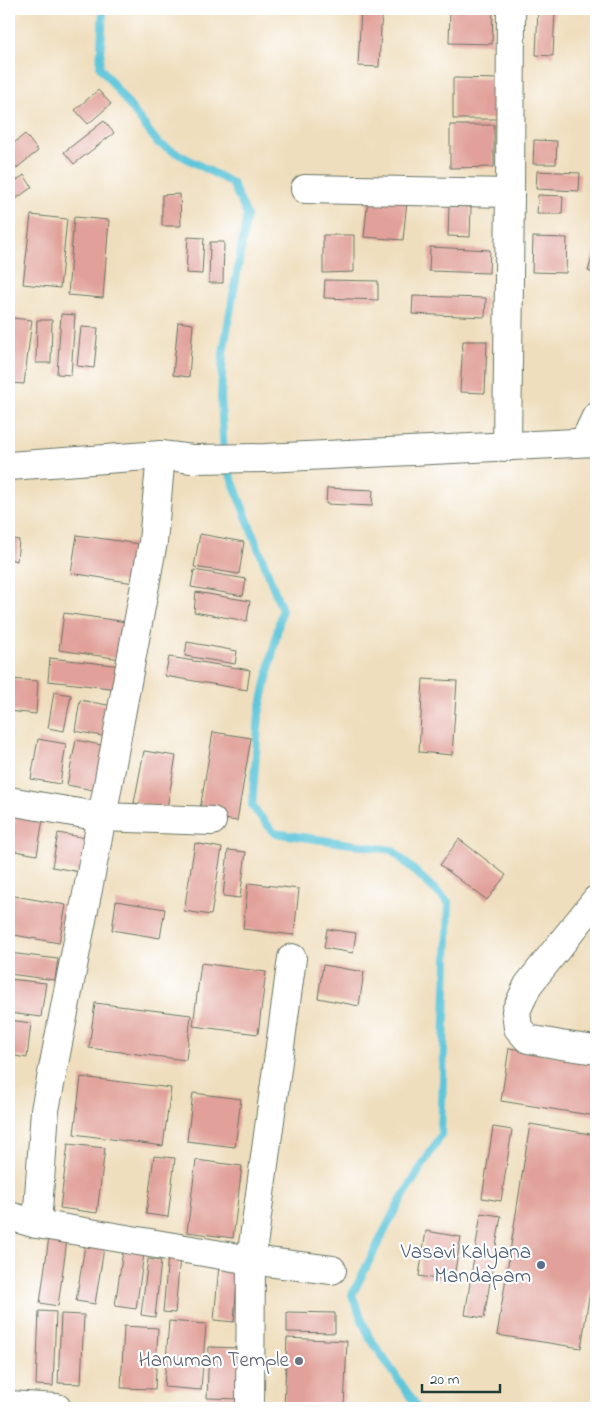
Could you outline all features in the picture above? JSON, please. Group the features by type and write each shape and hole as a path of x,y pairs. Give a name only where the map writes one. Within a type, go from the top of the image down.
{"street":[{"path":"507,447 511,9"},
{"path":"305,189 510,193"},
{"path":"9,466 161,455 192,459 265,458 590,442 596,417"},
{"path":"37,1224 45,1110 153,542 161,455"},
{"path":"9,801 102,817 212,820"},
{"path":"596,900 528,985 516,1010 518,1028 528,1039 596,1050"},
{"path":"250,1408 251,1260 292,958"},
{"path":"9,1216 37,1224 251,1260 332,1270"},
{"path":"9,1405 57,1408"}],"building":[{"path":"361,9 382,9 379,67 358,66"},
{"path":"450,9 493,9 492,44 449,43"},
{"path":"538,9 555,9 553,56 536,55"},
{"path":"453,78 501,79 501,119 453,119"},
{"path":"98,90 111,104 88,124 75,110"},
{"path":"104,121 114,133 74,164 64,152"},
{"path":"450,125 494,125 494,167 450,168"},
{"path":"25,134 38,151 9,174 9,147"},
{"path":"534,140 557,141 556,164 533,164"},
{"path":"537,171 580,173 579,191 536,189"},
{"path":"24,175 32,187 9,204 9,186"},
{"path":"180,194 181,226 162,226 162,195"},
{"path":"538,195 563,196 562,214 537,214"},
{"path":"368,197 407,201 403,240 364,237"},
{"path":"449,206 471,207 470,237 448,236"},
{"path":"31,215 67,219 60,288 23,284"},
{"path":"74,217 109,220 103,298 68,295"},
{"path":"323,235 354,235 354,272 323,273"},
{"path":"188,237 204,238 202,274 186,273"},
{"path":"533,237 567,238 566,273 532,272"},
{"path":"210,242 224,242 223,283 209,283"},
{"path":"596,245 596,274 588,271"},
{"path":"430,247 490,250 489,273 429,271"},
{"path":"325,280 378,281 378,300 324,298"},
{"path":"413,296 486,298 485,317 412,314"},
{"path":"61,314 75,315 71,375 57,374"},
{"path":"13,318 32,320 24,384 9,383 9,356"},
{"path":"37,320 52,320 51,363 36,363"},
{"path":"178,322 193,324 189,377 173,375"},
{"path":"81,327 98,328 94,368 77,366"},
{"path":"463,341 487,341 485,393 460,392"},
{"path":"327,488 373,490 372,506 326,504"},
{"path":"200,534 244,542 239,574 194,567"},
{"path":"77,535 139,544 134,583 71,573"},
{"path":"9,538 19,540 17,561 9,559"},
{"path":"194,570 246,579 243,596 191,587"},
{"path":"196,592 250,601 247,621 194,612"},
{"path":"64,613 127,622 121,659 59,650"},
{"path":"187,642 237,651 235,664 185,656"},
{"path":"169,657 250,670 247,690 165,676"},
{"path":"50,658 122,666 119,689 48,681"},
{"path":"9,679 38,681 36,714 9,711"},
{"path":"423,679 457,681 452,755 419,752"},
{"path":"54,692 71,695 64,731 48,728"},
{"path":"80,700 113,706 107,737 75,731"},
{"path":"213,732 251,738 237,821 199,815"},
{"path":"38,739 66,744 60,784 31,779"},
{"path":"76,740 111,747 103,792 67,785"},
{"path":"144,751 176,756 167,808 134,803"},
{"path":"16,814 43,819 37,855 10,850"},
{"path":"58,833 86,838 80,872 52,867"},
{"path":"459,839 506,875 487,900 440,865"},
{"path":"195,843 222,848 211,915 184,911"},
{"path":"228,850 246,852 240,898 223,896"},
{"path":"248,883 299,889 294,935 243,929"},
{"path":"9,895 66,905 59,943 9,934"},
{"path":"116,901 165,909 160,938 112,930"},
{"path":"327,929 356,933 353,953 324,948"},
{"path":"9,953 58,959 55,980 9,974"},
{"path":"201,963 266,972 258,1034 193,1026"},
{"path":"323,965 364,972 359,1006 318,998"},
{"path":"9,979 46,983 41,1017 9,1013"},
{"path":"95,1003 191,1015 186,1060 89,1048"},
{"path":"9,1020 31,1023 27,1058 9,1055"},
{"path":"509,1048 596,1062 596,1116 501,1101"},
{"path":"81,1077 171,1088 163,1146 74,1134"},
{"path":"193,1093 241,1099 235,1147 187,1141"},
{"path":"530,1124 596,1135 596,1253 581,1348 497,1335"},
{"path":"493,1127 512,1130 501,1201 482,1198"},
{"path":"68,1144 105,1148 97,1213 60,1208"},
{"path":"154,1156 175,1158 168,1217 146,1214"},
{"path":"196,1160 242,1166 233,1238 187,1232"},
{"path":"481,1213 501,1216 484,1318 465,1315"},
{"path":"426,1231 461,1237 453,1282 419,1276"},
{"path":"49,1237 67,1240 58,1306 40,1303"},
{"path":"124,1244 145,1247 136,1309 115,1306"},
{"path":"85,1245 104,1248 95,1304 76,1301"},
{"path":"168,1255 180,1256 175,1313 163,1312"},
{"path":"148,1259 161,1261 155,1317 141,1315"},
{"path":"219,1265 238,1267 234,1322 214,1320"},
{"path":"39,1311 56,1312 53,1386 36,1385"},
{"path":"287,1312 335,1313 335,1333 287,1332"},
{"path":"61,1314 84,1315 81,1384 58,1383"},
{"path":"169,1321 206,1324 201,1390 164,1387"},
{"path":"124,1326 158,1328 155,1389 121,1388"},
{"path":"287,1338 347,1341 344,1408 284,1408"},
{"path":"209,1347 242,1348 240,1399 207,1398"}],"waterway":[{"path":"103,9 100,67 158,143 232,183 247,215 223,353 221,397 224,459 282,610 259,714 252,806 274,833 392,850 449,903 441,1135 395,1210 352,1295 369,1337 418,1408"}],"place":[{"name":"Vasavi Kalyana Mandapam","path":"541,1265"},
{"name":"Hanuman Temple","path":"299,1361"}]}
